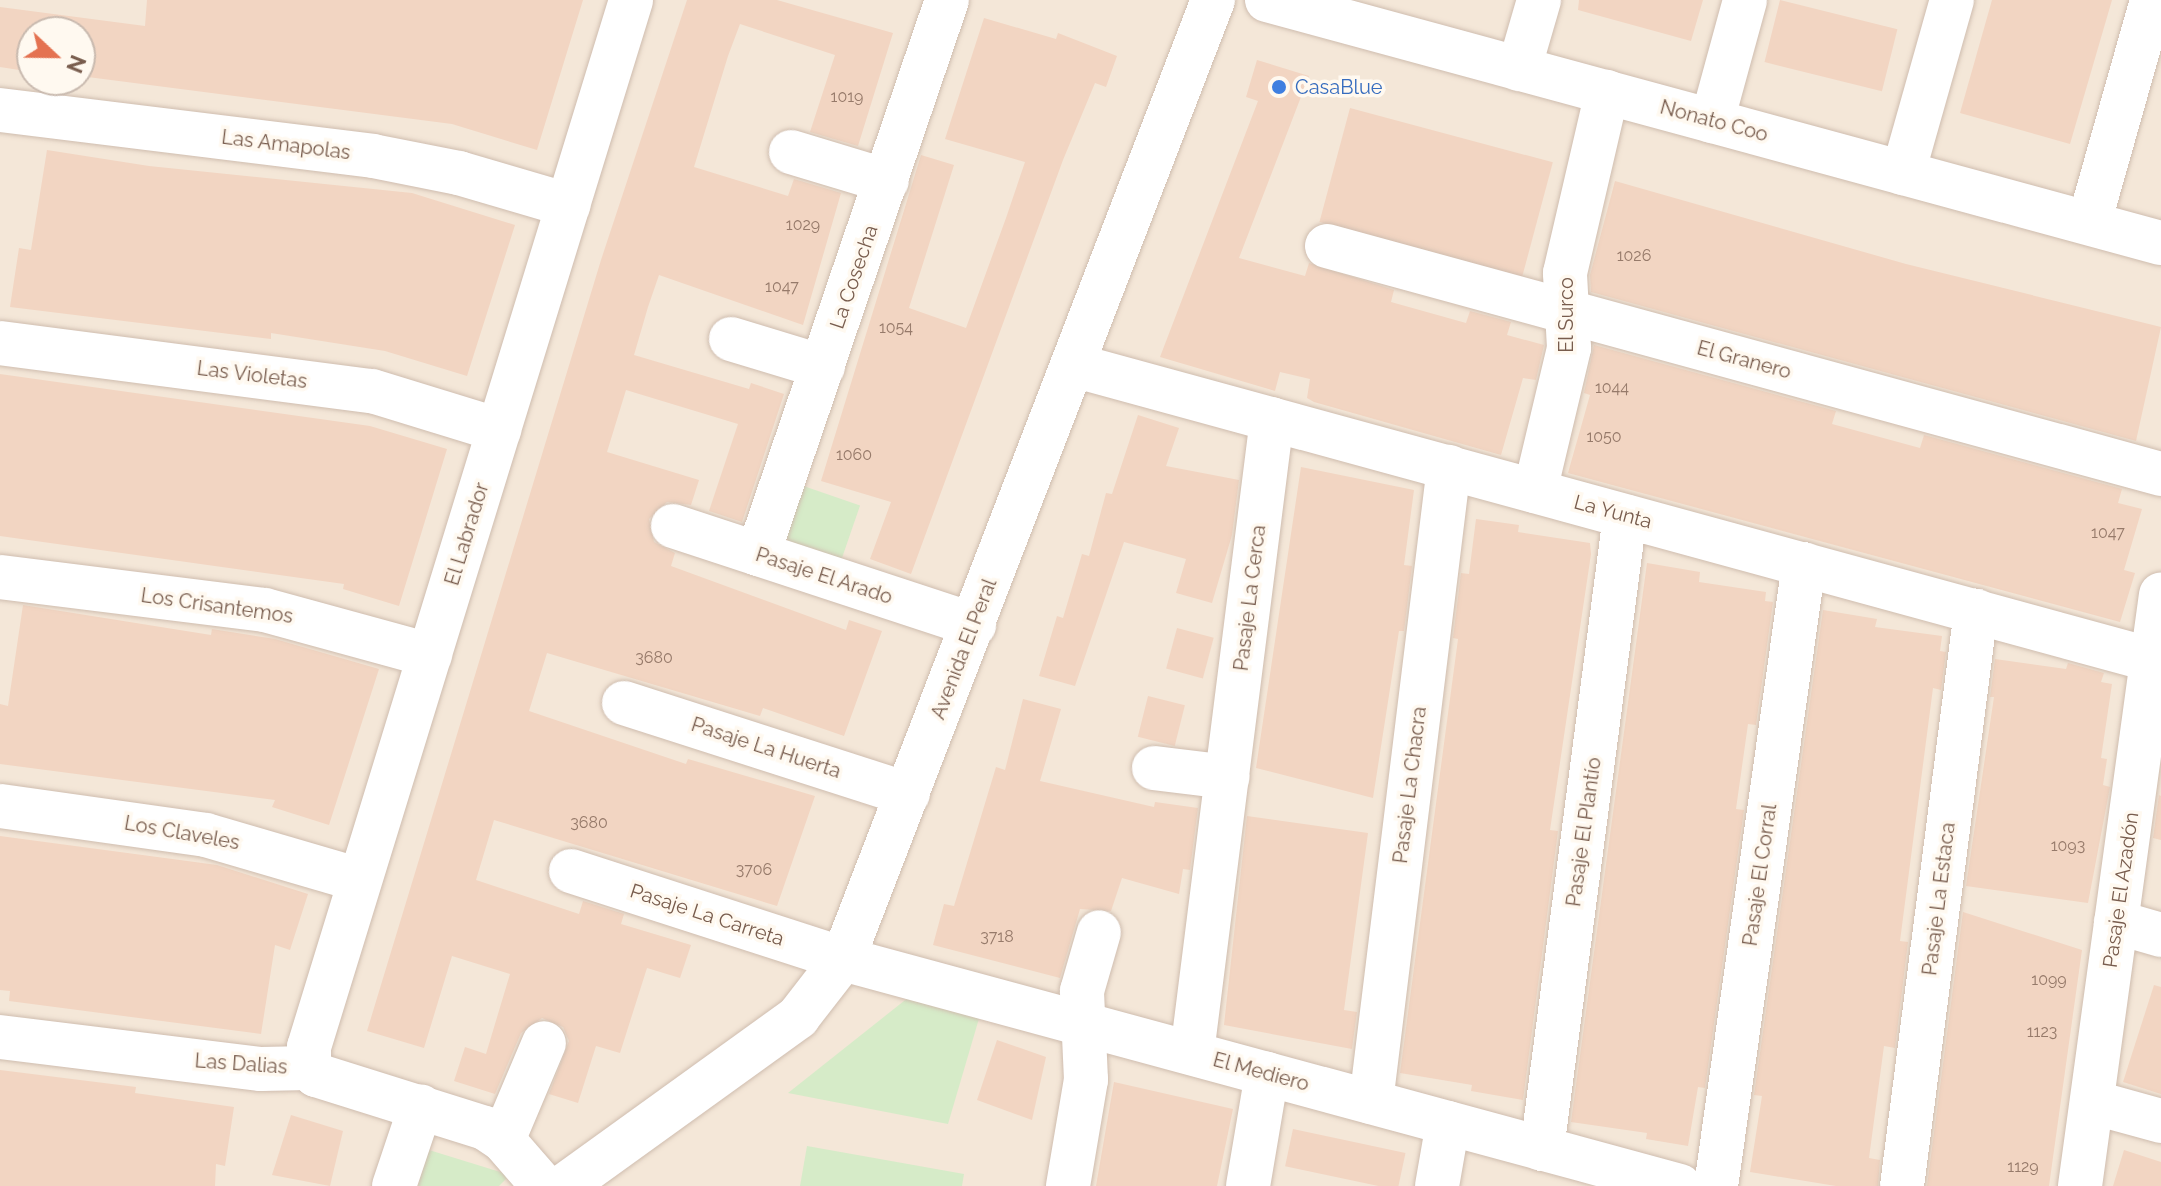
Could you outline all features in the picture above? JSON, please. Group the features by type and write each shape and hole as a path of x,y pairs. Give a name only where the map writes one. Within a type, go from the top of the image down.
{"street":[{"name":"El Labrador","path":"309,1068 309,1047 631,0"},
{"name":"La Cosecha","path":"758,554 947,0"},
{"name":"Avenida El Peral","path":"564,1186 798,1017 843,959 1213,0"},
{"name":"Nonato Coo","path":"1267,0 2161,243"},
{"path":"1519,69 1539,0"},
{"path":"1712,121 1745,0"},
{"path":"1903,173 1952,0"},
{"path":"2089,223 2152,0"},
{"name":"El Surco","path":"1535,491 1569,348 1565,273 1607,92"},
{"name":"Las Amapolas","path":"0,110 387,158 568,205"},
{"path":"791,152 887,181"},
{"name":"El Granero","path":"1327,246 2161,474"},
{"path":"731,339 823,367"},
{"name":"Las Violetas","path":"0,343 372,391 499,430"},
{"name":"La Yunta","path":"1073,365 2152,660"},
{"name":"Pasaje La Cerca","path":"1192,1053 1272,419"},
{"name":"Pasaje La Chacra","path":"1371,1102 1449,467"},
{"name":"Pasaje El Plantío","path":"1542,1149 1625,516"},
{"name":"Pasaje El Arado","path":"673,526 974,625"},
{"name":"Pasaje El Corral","path":"1716,1186 1804,564"},
{"name":"Los Crisantemos","path":"0,577 265,610 430,655"},
{"name":"Pasaje El Azadón","path":"2080,1186 2161,595"},
{"name":"Pasaje La Estaca","path":"1902,1186 1976,611"},
{"name":"Pasaje La Huerta","path":"624,703 908,794"},
{"path":"1154,768 1227,777"},
{"name":"Los Claveles","path":"0,806 206,835 360,880"},
{"name":"Pasaje La Carreta","path":"571,871 843,959"},
{"path":"2116,922 2161,935"},
{"path":"1068,1186 1086,1080 1082,991 1099,932"},
{"name":"El Mediero","path":"843,959 1542,1149 1622,1178 1680,1186"},
{"name":"Las Dalias","path":"0,1037 249,1068 309,1068 316,1075 466,1119 503,1140 543,1186"},
{"path":"503,1140 544,1043"},
{"path":"1248,1186 1267,1074"},
{"path":"2092,1102 2161,1121"},
{"path":"394,1186 421,1106"},
{"path":"1437,1186 1448,1123"}],"shaded area":[{"path":"0,0 2161,0 2161,1186 0,1186"}],"green space":[{"path":"792,482 860,505 839,566 771,543"},
{"path":"914,993 983,1005 948,1124 788,1093"},
{"path":"807,1146 964,1174 962,1186 800,1186"},
{"path":"429,1150 510,1175 499,1186 418,1186"}],"building":[{"path":"147,0 583,0 537,150 452,124 96,78 96,20 145,26"},
{"path":"687,0 777,0 893,33 858,146 810,132 835,55 740,24 728,56 694,167 788,196 794,179 841,193 803,325 659,275 648,307 634,355 749,389 751,383 784,394 742,522 709,511 738,424 626,390 607,452 699,480 691,505 667,502 649,519 654,542 675,553 671,566 846,630 849,620 882,631 844,736 763,708 760,716 547,653 529,711 686,764 688,759 815,796 777,906 494,820 476,880 579,914 583,901 624,914 621,924 691,945 680,978 647,968 620,1053 596,1046 578,1103 549,1094 569,1041 563,1027 542,1018 521,1033 495,1094 454,1081 465,1047 486,1054 510,974 452,956 424,1048 367,1031 601,260"},
{"path":"1579,0 1703,0 1691,41 1578,10"},
{"path":"1780,0 1897,29 1882,91 1765,62"},
{"path":"1992,0 2112,0 2070,144 1960,113"},
{"path":"0,7 69,16 16,16 16,70 0,67"},
{"path":"984,18 1056,39 1058,33 1117,56 1106,87 1095,83 1063,160 911,574 870,559 891,502 821,481 921,155 954,165 909,308 966,328 1006,218 1025,162 945,139"},
{"path":"1257,60 1309,76 1239,258 1305,276 1309,263 1394,290 1391,302 1466,323 1470,311 1511,322 1507,335 1544,345 1536,380 1523,378 1501,455 1314,402 1307,398 1310,379 1280,372 1275,391 1160,357 1258,101 1246,97"},
{"path":"1350,108 1553,162 1522,276 1319,222"},
{"path":"47,150 149,166 412,193 515,225 467,376 385,351 271,333 271,339 10,307 19,248 31,250"},
{"path":"1615,181 1906,264 2161,327 2136,441 1591,292 1590,275"},
{"path":"1594,345 1836,411 1832,424 1920,448 1924,435 2122,489 2118,503 2142,509 2124,570 2135,573 2120,622 1568,473 1590,395 1584,393"},
{"path":"0,374 370,426 447,449 399,606 343,589 344,584 0,536"},
{"path":"1138,415 1179,428 1166,466 1239,480 1232,535 1212,603 1176,593 1186,559 1124,542 1075,686 1039,676 1057,616 1063,618 1082,554 1089,556 1106,493 1112,494"},
{"path":"1301,467 1414,490 1404,565 1412,566 1404,631 1399,631 1373,798 1256,768"},
{"path":"1476,519 1519,525 1518,532 1590,543 1591,554 1550,830 1558,831 1523,1100 1471,1091 1472,1085 1400,1073 1458,639 1453,638 1461,573 1469,574"},
{"path":"1647,563 1700,572 1699,582 1766,592 1765,601 1773,602 1756,725 1748,724 1736,809 1744,810 1705,1088 1698,1087 1688,1146 1646,1139 1647,1133 1571,1122"},
{"path":"23,605 211,635 212,629 275,639 379,669 329,825 272,807 275,800 0,764 0,704 8,706"},
{"path":"1823,610 1877,619 1875,627 1942,636 1940,651 1946,652 1941,690 1933,688 1900,941 1908,942 1895,1048 1884,1046 1869,1158 1880,1160 1878,1186 1836,1186 1750,1172 1762,1096 1754,1095"},
{"path":"1177,628 1214,638 1203,678 1166,669"},
{"path":"1995,659 2066,669 2068,663 2104,673 2101,682 2112,684 2101,758 2107,759 2103,785 2110,787 2088,903 1966,886 1994,697 1990,697"},
{"path":"1148,696 1185,705 1175,746 1138,737"},
{"path":"1023,699 1061,709 1040,781 1154,807 1155,802 1198,808 1190,870 1183,869 1179,894 1122,878 1111,911 1080,909 1060,978 933,945 944,904 954,906 996,767 1005,770"},
{"path":"2161,796 2161,840 2153,838"},
{"path":"1247,816 1368,833 1344,1010 1357,1012 1352,1049 1224,1025"},
{"path":"0,836 217,865 308,894 290,950 275,945 261,1034 9,1001 10,991 0,990"},
{"path":"1963,912 2082,950 2049,1186 1927,1186"},
{"path":"2154,985 2161,987 2161,1094 2123,1082"},
{"path":"997,1040 1046,1057 1032,1120 977,1100"},
{"path":"0,1070 136,1087 135,1093 234,1107 225,1166 216,1164 215,1186 0,1186"},
{"path":"1114,1082 1233,1109 1217,1186 1096,1186"},
{"path":"291,1115 343,1131 330,1186 272,1175"},
{"path":"1293,1129 1405,1153 1398,1186 1378,1186 1285,1166"},
{"path":"2124,1150 2161,1162 2161,1186 2113,1186"}],"place":[{"name":"CasaBlue","path":"1279,87"}]}
